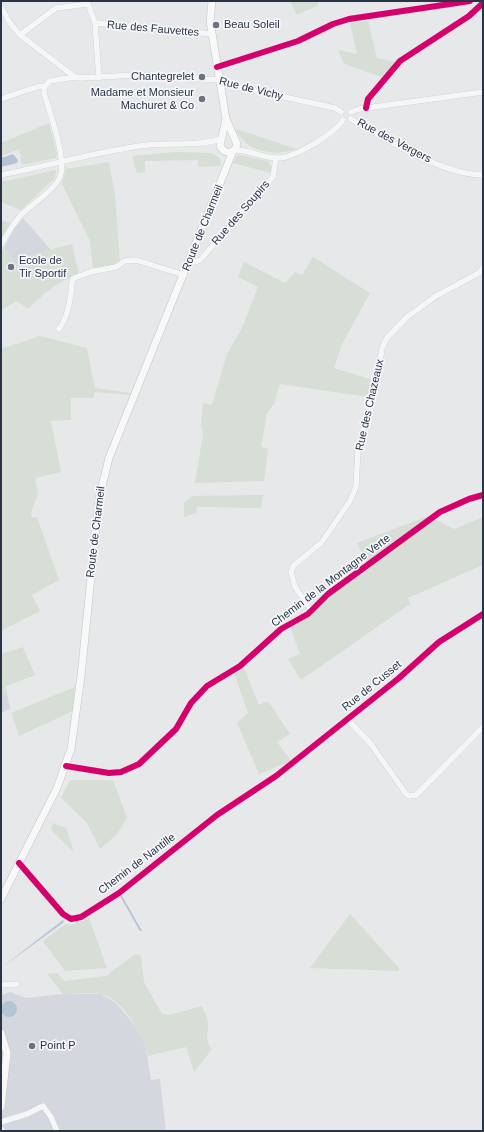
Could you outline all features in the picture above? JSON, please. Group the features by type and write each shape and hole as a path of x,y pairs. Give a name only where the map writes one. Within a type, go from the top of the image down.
{"main road":[{"path":"212,1 210,21 219,80 226,119 235,139"},
{"path":"222,138 226,119"},
{"path":"222,138 226,135 235,139"},
{"name":"Route de Charmeil","path":"222,138 225,172"},
{"name":"Route de Charmeil","path":"1,899 66,766 74,731 99,499 103,479 128,411 234,150 235,139"},
{"path":"223,150 234,150"},
{"path":"1,1033 7,1054 1,1107"}],"street":[{"path":"217,67 298,41 333,24 349,19 472,1 482,4"},
{"path":"20,36 56,8 88,2 95,23 100,78"},
{"path":"366,108 368,99 400,61 469,16 482,4"},
{"path":"1,7 10,23 20,36 75,77"},
{"name":"Rue des Fauvettes","path":"95,23 212,34"},
{"name":"Rue de Vichy","path":"1,99 42,86 50,81 75,77 100,78 136,75 219,80 229,85 335,108 341,112"},
{"path":"1,245 20,216 57,183 61,173 61,163 42,86"},
{"path":"234,150 251,151 276,158 297,153 335,129 343,120 347,121 351,116 366,108 483,92"},
{"path":"343,120 340,116 341,112 348,110 351,116"},
{"name":"Rue des Vergers","path":"351,116 411,153 441,166 464,173 483,175"},
{"path":"1,175 139,146 168,143 206,143 222,138"},
{"path":"235,139 251,151"},
{"path":"206,143 223,150"},
{"name":"Rue des Soupirs","path":"190,260 195,262 200,260 273,177 276,158"},
{"path":"59,329 63,324 71,296 71,283 74,278 90,272 116,267 125,261 136,260 184,275"},
{"name":"Rue des Chazeaux","path":"312,611 295,587 291,572 294,565 322,542 350,500 356,487 358,449 377,380 382,349 386,339 407,317 436,296 479,273 483,268"},
{"name":"Chemin de la Montagne Verte","path":"66,766 109,773 120,772 132,768 168,738 176,729 191,703 207,686 240,666 281,629 312,611 328,594 411,535 440,512 468,499 483,495"},
{"name":"Rue de Cusset","path":"276,776 399,678 439,642 483,614"},
{"path":"347,719 371,744 406,794 410,796 416,795 483,727"},
{"name":"Chemin de Nantille","path":"19,863 63,914 67,917 76,918 119,893 217,815 276,776"},
{"path":"1,985 17,984"},
{"path":"1,1122 27,1114 40,1106 43,1106 51,1117 57,1131"}],"shaded area":[{"path":"290,1 318,1 319,5 297,15"},
{"path":"368,21 377,58 395,62 382,77 344,64 338,50 357,54 350,23"},
{"path":"49,123 57,155 56,158 22,165 19,149 1,156 1,143"},
{"path":"233,128 297,149 284,152 261,151 248,145"},
{"path":"176,152 212,153 220,159 221,166 198,167 198,160 145,161 145,172 137,173 132,156"},
{"path":"239,155 268,161 272,168 271,173 233,163"},
{"path":"109,162 115,196 120,261 116,265 93,270 90,241 62,184 66,169"},
{"path":"56,170 55,178 21,210 1,202 1,182"},
{"path":"23,218 51,250 30,255 32,268 24,273 4,248 14,229"},
{"path":"1,220 10,223 1,239"},
{"path":"72,244 79,274 64,280 51,288 28,309 17,301 1,310 1,252 4,248 24,273 32,268 29,255"},
{"path":"313,257 370,293 342,344 334,368 373,380 368,397 280,384 274,404 267,413 261,447 268,449 264,481 195,483 203,434 201,425 203,403 212,405 227,354 241,330 258,287 238,277 244,262 285,283 295,272 302,275"},
{"path":"40,336 87,348 95,388 131,393 130,395 95,392 93,398 71,398 71,420 51,421 61,472 35,478 38,494 31,512 32,517 37,517 59,580 32,595 40,611 1,631 1,349"},
{"path":"263,495 261,508 197,507 196,513 184,517 184,503 192,496"},
{"path":"434,514 435,519 454,529 483,517 483,565 408,598 410,604 301,680 288,659 300,654 290,627 313,613 331,595 369,566 357,543"},
{"path":"23,647 35,675 6,686 7,694 2,696 1,654"},
{"path":"244,668 259,705 268,701 290,734 277,742 291,761 259,774 237,723 248,713 234,673"},
{"path":"75,687 73,711 19,736 11,713"},
{"path":"7,694 10,709 1,713 1,695"},
{"path":"70,780 113,780 127,818 117,834 100,849 87,823 61,798"},
{"path":"53,823 66,828 74,852 51,830"},
{"path":"350,914 399,968 399,971 310,968"},
{"path":"89,918 107,968 65,971 43,941 66,924 73,925"},
{"path":"138,954 141,957 144,982 162,1014 169,1015 202,1006 208,1021 207,1040 212,1049 194,1072 186,1047 148,1056 142,1038 137,1029 131,1019 117,1003 109,997 101,994 63,994 47,974 57,973 64,981 106,976 134,955"},
{"path":"10,992 26,998 63,994 101,994 116,1003 136,1027 145,1044 151,1080 160,1079 166,1131 1,1131 1,995"}],"water":[{"path":"13,154 18,160 17,163 1,167 1,158"},
{"path":"121,894 142,931 140,931 120,896 76,923 75,922"},
{"path":"63,920 64,922 1,968"},
{"path":"9,1001 15,1003 17,1009 15,1015 9,1017 3,1015 1,1009 3,1003"}],"cycle path":[{"path":"217,67 298,41 333,24 349,19 470,1"},
{"path":"366,108 368,99 400,61 469,16 483,3"},
{"path":"66,766 109,773 121,772 139,764 176,729 191,703 207,686 240,666 281,629 308,614 328,594 440,512 469,499 483,495"},
{"path":"19,863 63,914 71,919 81,917 119,893 217,815 276,776 399,678 439,642 483,614"}],"place":[{"name":"Beau Soleil","path":"216,25"},
{"name":"Chantegrelet","path":"202,77"},
{"name":"Madame et Monsieur Machuret & Co","path":"202,99"},
{"name":"Ecole de Tir Sportif","path":"11,267"},
{"name":"Point P","path":"32,1046"}]}
